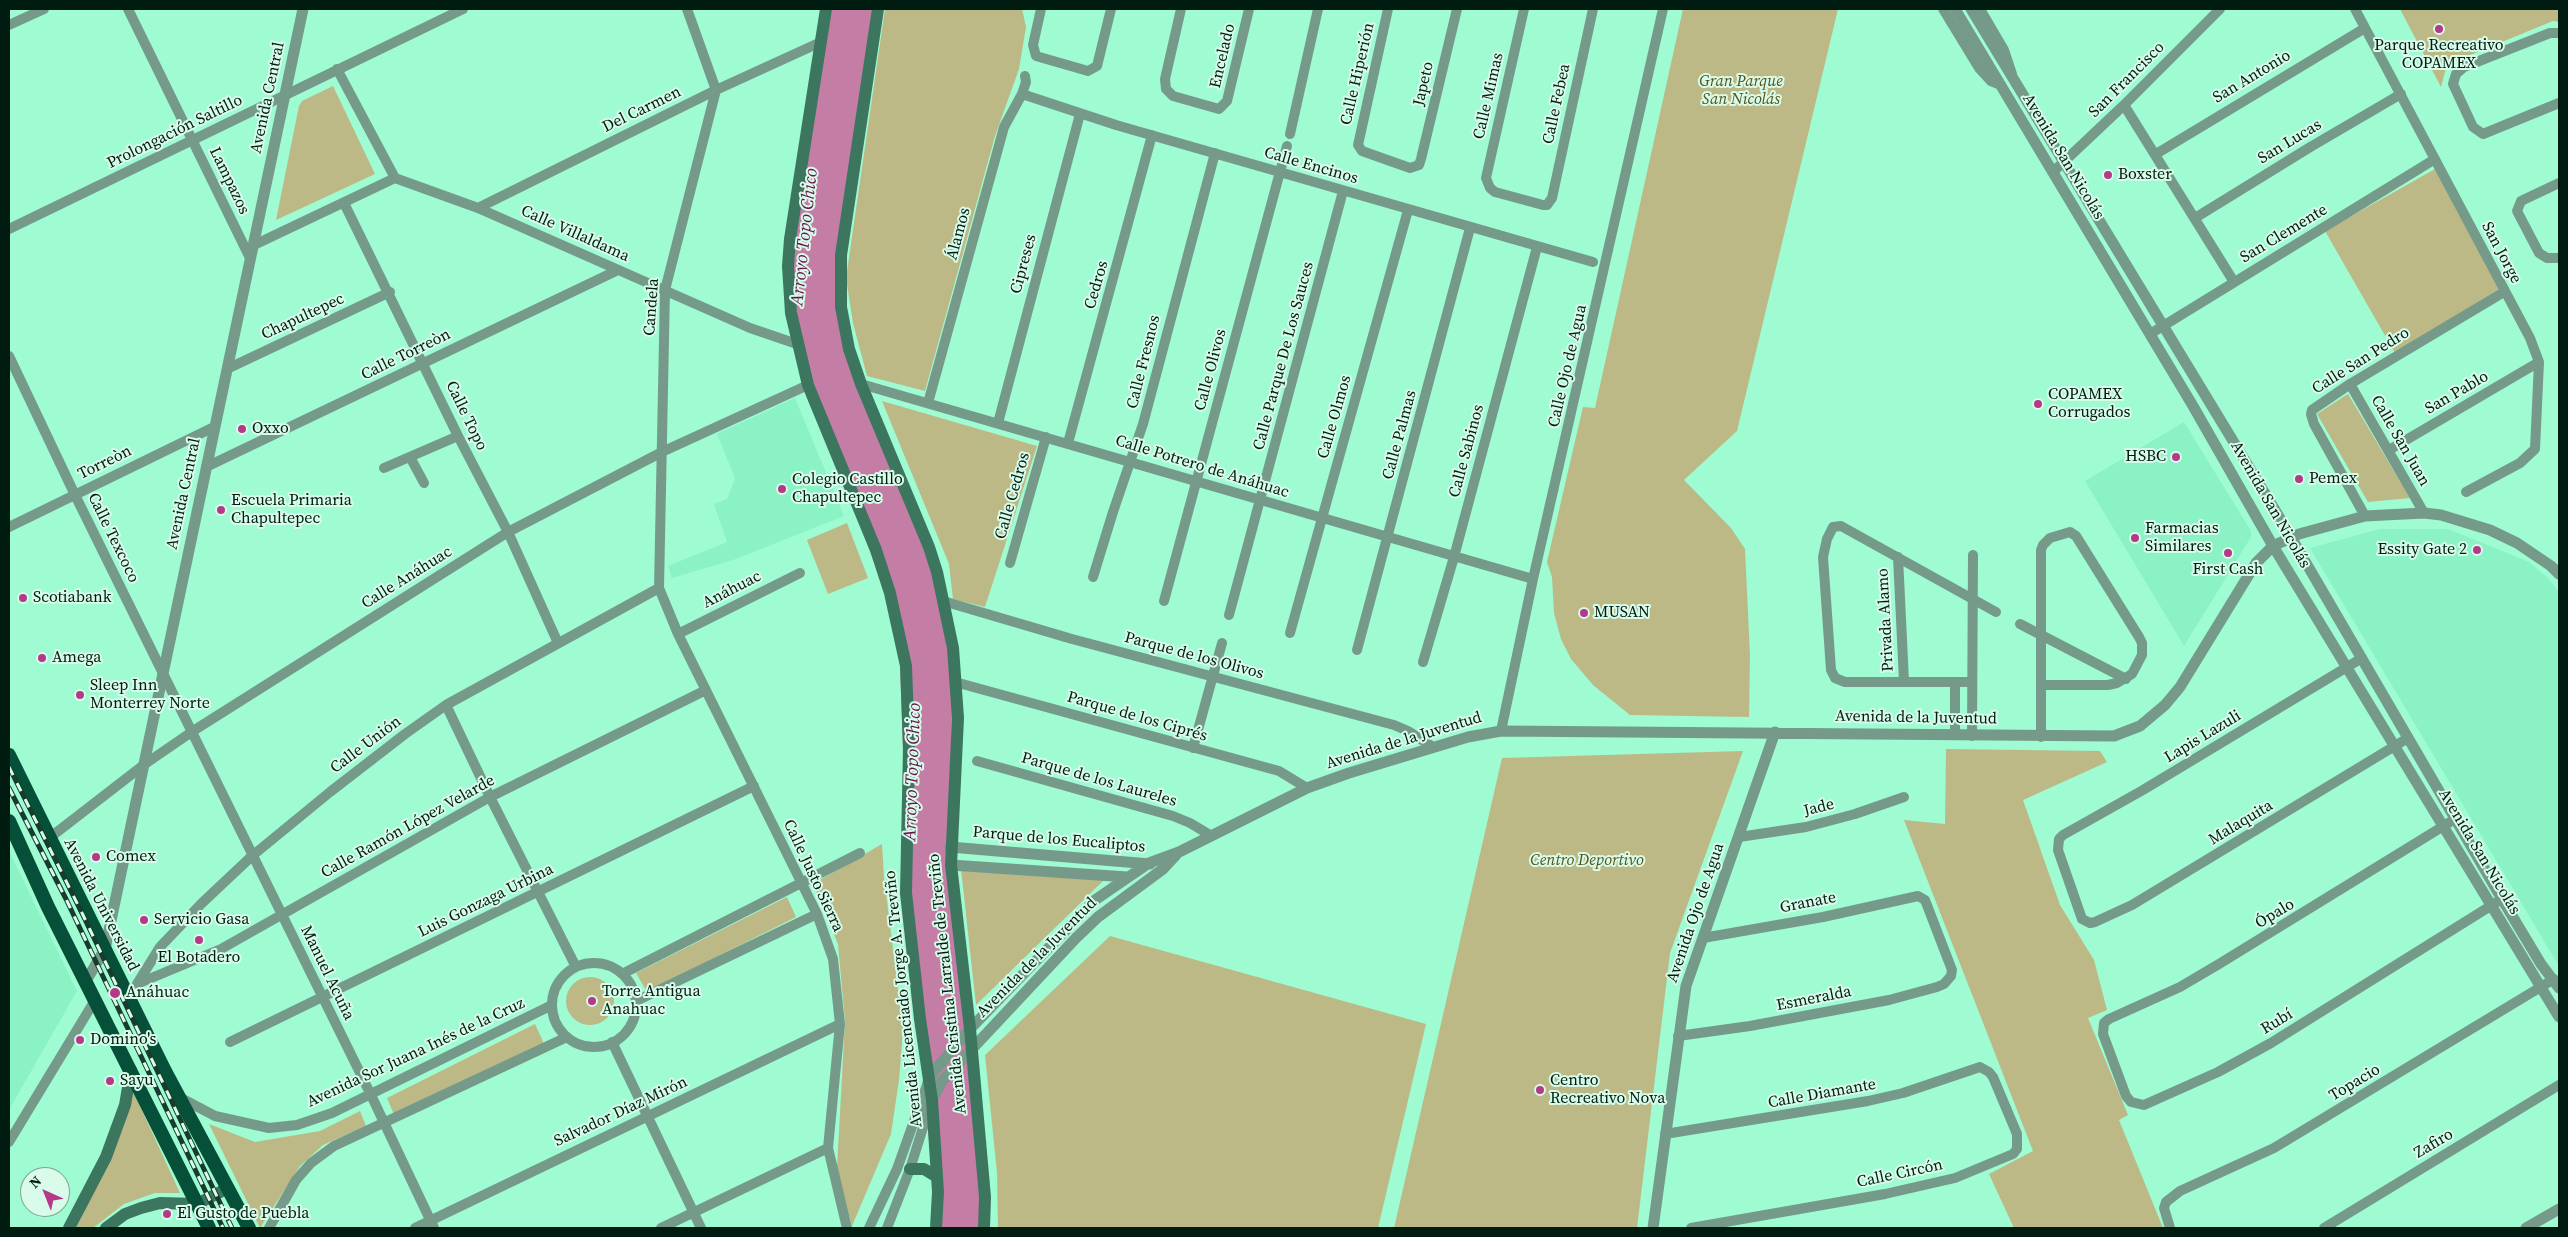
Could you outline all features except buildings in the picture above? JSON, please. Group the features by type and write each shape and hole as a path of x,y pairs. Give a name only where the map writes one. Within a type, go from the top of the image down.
{"highway":[{"name":"Avenida Universidad","path":"9,755 48,839 105,949 131,987 178,1097 249,1228"},
{"path":"9,821 48,907 209,1228"}],"main road":[{"name":"Avenida Licenciado Jorge A. Treviño","path":"826,9 789,251 791,313 808,385 876,550 890,593 904,657 909,712 906,893 928,1082 932,1100 937,1177 936,1228"},
{"name":"Avenida Cristina Larralde de Treviño","path":"878,9 840,266 843,326 862,384 929,547 953,648 958,718 950,846 951,865 970,1029 966,1048 985,1197 984,1228"},
{"path":"69,1228 106,1157 125,1105 131,1070"},
{"path":"910,1169 924,1169 937,1177"},
{"path":"106,1228 125,1214 142,1208 160,1203 197,1204 228,1188"}],"street":[{"path":"9,25 44,9"},
{"name":"Lampazos","path":"128,9 250,258"},
{"name":"Avenida Central","path":"86,981 105,949 214,426 229,368 250,258 303,9"},
{"name":"Prolongación Saltillo","path":"9,229 463,9"},
{"path":"687,9 716,90"},
{"path":"1034,9 1038,21"},
{"path":"1042,9 1033,45 1034,53 1040,58 1088,71 1094,69 1111,9"},
{"name":"Encelado","path":"1181,9 1165,79 1166,89 1173,96 1215,109 1222,108 1228,101 1249,9"},
{"path":"1290,134 1318,9"},
{"name":"Calle Hiperión","path":"1388,9 1358,146 1362,152 1410,168 1419,165"},
{"name":"Japeto","path":"1419,165 1457,9"},
{"name":"Calle Mimas","path":"1524,9 1486,178 1490,188 1536,204 1547,204"},
{"name":"Calle Febea","path":"1547,204 1552,198 1593,9"},
{"name":"Calle Ojo de Agua","path":"1501,731 1533,579 1663,9"},
{"path":"1943,9 1979,68 1991,81 2001,85"},
{"name":"Avenida San Nicolás","path":"1955,9 2150,334 2273,546 2445,826 2497,902 2557,984"},
{"name":"Avenida San Nicolás","path":"1970,9 2164,325 2362,658 2455,819 2541,987 2559,1017"},
{"path":"1980,9 2004,50 2011,65 2012,77"},
{"name":"San Francisco","path":"2053,172 2124,105 2220,9"},
{"name":"San Jorge","path":"2355,9 2540,362"},
{"name":"San Antonio","path":"2156,154 2365,28"},
{"path":"2559,33 2550,33 2464,67 2454,78 2454,89 2472,126 2479,133 2488,133 2559,103"},
{"name":"Del Carmen","path":"478,208 716,90 821,42"},
{"path":"254,245 395,178 337,69"},
{"name":"Álamos","path":"928,403 1002,135 1022,94 1026,82 1024,76"},
{"name":"Candela","path":"659,588 664,451 665,290 716,90"},
{"name":"Calle Encinos","path":"1022,94 1080,114 1593,262"},
{"name":"San Lucas","path":"2195,218 2401,94"},
{"path":"2124,105 2234,282"},
{"name":"Cipreses","path":"998,423 1080,114"},
{"name":"Cedros","path":"1068,443 1152,135"},
{"name":"Calle Olivos","path":"1164,601 1286,146"},
{"name":"Calle Fresnos","path":"1094,577 1113,512 1143,424 1215,153"},
{"name":"San Clemente","path":"2150,334 2435,160"},
{"name":"Calle Villaldama","path":"395,178 478,208 750,328 797,344"},
{"path":"2559,183 2521,201 2517,211 2539,253 2546,258 2559,258"},
{"name":"Calle Parque De Los Sauces","path":"1229,615 1262,501 1342,191"},
{"name":"Calle Topo","path":"344,203 390,292 458,436 508,532 558,643"},
{"name":"Calle Olmos","path":"1290,632 1408,210"},
{"name":"Calle Palmas","path":"1357,650 1470,228"},
{"name":"Calle Sabinos","path":"1423,662 1454,557 1537,247"},
{"name":"Calle Torreòn","path":"206,467 618,270"},
{"name":"Chapultepec","path":"229,368 390,292"},
{"name":"Calle San Pedro","path":"2365,516 2312,419 2312,410 2350,384 2504,292"},
{"name":"Calle Texcoco","path":"9,356 75,495 193,731"},
{"path":"2466,492 2520,463 2535,449 2540,362"},
{"name":"San Pablo","path":"2389,450 2540,362"},
{"name":"Calle Potrero de Anáhuac","path":"862,384 1533,579"},
{"name":"Calle San Juan","path":"2350,384 2424,513"},
{"name":"Calle Anáhuac","path":"48,839 145,764 193,731 508,532 664,451 808,385"},
{"name":"Torreòn","path":"9,527 214,426"},
{"path":"384,468 458,436"},
{"name":"Calle Cedros","path":"1010,563 1046,437"},
{"path":"410,457 424,483"},
{"name":"Avenida de la Juventud","path":"970,1029 1095,900 1149,863 1179,852 1307,788 1433,747 1468,737 1501,731 1775,732 2041,737 2114,736 2127,733 2152,718 2180,687 2245,579 2273,546 2291,537 2365,516 2424,513 2456,518 2490,530 2536,555 2559,574"},
{"path":"1972,682 1845,682 1835,678 1831,670 1823,557 1827,538 1833,527 1841,526 1846,528 1996,612"},
{"path":"2041,737 2043,685 2041,550 2050,538 2070,532 2076,536 2142,643 2142,655 2137,667 2126,679 2108,685 2043,685"},
{"path":"1972,736 1973,555"},
{"name":"Privada Alamo","path":"1898,557 1904,681"},
{"name":"Anáhuac","path":"678,634 800,573"},
{"name":"Calle Justo Sierra","path":"659,588 678,634 802,882 817,914 833,959 840,1024 828,1148 847,1228"},
{"name":"Calle Unión","path":"131,987 160,947 202,903 252,856 330,792 446,705 659,588"},
{"name":"Parque de los Olivos","path":"943,601 1394,725 1408,731 1433,747"},
{"path":"2020,624 2126,679"},
{"path":"1193,748 1222,643"},
{"name":"Lapis Lazuli","path":"2085,922 2080,915 2058,850 2059,840 2068,831 2143,790 2362,658"},
{"name":"Parque de los Ciprés","path":"955,682 1279,771 1307,788"},
{"path":"1955,682 1955,735"},
{"name":"Calle Ramón López Velarde","path":"131,987 220,949 282,916 490,797 706,690"},
{"path":"446,705 576,967"},
{"name":"Manuel Acuña","path":"193,731 252,856 371,1094 432,1225"},
{"name":"Avenida Ojo de Agua","path":"1653,1228 1686,986 1775,732"},
{"name":"Malaquita","path":"2085,922 2095,922 2132,905 2180,878 2408,738"},
{"name":"Parque de los Laureles","path":"978,761 1173,816 1190,823 1210,835"},
{"name":"Luis Gonzaga Urbina","path":"230,1042 754,786"},
{"name":"Jade","path":"1739,837 1806,827 1855,814 1904,797"},
{"name":"Ópalo","path":"2104,1023 2180,987 2220,964 2455,819"},
{"name":"Parque de los Eucaliptos","path":"950,846 1149,863 1163,869"},
{"name":"Avenida de la Juventud","path":"932,1100 942,1081 966,1048 1098,917 1163,869 1179,852"},
{"path":"622,974 860,853"},
{"name":"Parque de los Eucaliptos","path":"951,865 1127,877"},
{"name":"Granate","path":"1703,938 1823,917 1918,896 1925,900 1952,970 1951,976"},
{"name":"Rubí","path":"2104,1023 2103,1034 2123,1088 2132,1102 2144,1105 2218,1072 2272,1043 2497,902"},
{"path":"636,1001 817,914"},
{"path":"588,963 600,963 622,974 632,986 636,1001 635,1014 630,1025 612,1042 588,1046 577,1043 567,1036 556,1022 552,1005 559,982 576,967 588,963"},
{"name":"Esmeralda","path":"1678,1036 1750,1026 1889,1000 1937,987 1944,984 1951,976"},
{"name":"Topacio","path":"2170,1228 2165,1216 2166,1202 2180,1191 2274,1148 2541,987 2557,984"},
{"path":"9,1142 95,1000"},
{"name":"Avenida Sor Juana Inés de la Cruz","path":"178,1097 215,1116 269,1128 306,1122 332,1113 552,1005"},
{"name":"Salvador Díaz Mirón","path":"415,1228 432,1225 647,1116 840,1024"},
{"path":"269,1228 296,1180 310,1163 334,1146 385,1124 567,1036"},
{"path":"612,1042 701,1228"},
{"name":"Avenida de la Juventud","path":"928,1082 935,1070 966,1048"},
{"name":"Calle Diamante","path":"1665,1134 1868,1101 1903,1093 1980,1068"},
{"name":"Calle Circón","path":"1691,1228 1922,1186 1955,1178 2013,1154 2017,1149 2017,1134 1993,1077 1989,1072 1980,1068"},
{"path":"869,1228 897,1169 928,1082"},
{"name":"Zafiro","path":"2324,1228 2559,1085"},
{"path":"887,1228 910,1169 932,1100"},
{"path":"661,1228 828,1148"},
{"path":"2526,1228 2559,1209"}],"shaded area":[{"name":"Colegio Castillo Chapultepec","path":"795,398 844,516 736,559 672,578 668,566 727,542 714,504 727,499 735,478 717,434"},
{"path":"2184,422 2251,531 2251,537 2184,646 2085,481"},
{"path":"2380,529 2448,529 2529,562 2548,578 2559,592 2559,966 2310,548"},
{"path":"9,851 77,991 9,1110"}],"green space":[{"path":"885,9 1022,9 1026,27 1019,69 995,136 925,391 867,376 853,323 846,278"},
{"name":"Gran Parque San Nicolás","path":"1683,9 1838,9 1737,431 1684,480 1731,528 1745,549 1750,656 1749,717 1630,715 1593,685 1571,659 1561,639 1554,613 1552,577 1547,562 1583,407 1595,408"},
{"path":"2400,9 2559,9 2559,22 2553,21 2458,60 2446,68 2441,87"},
{"path":"333,86 375,174 276,220 299,106 302,101"},
{"path":"2435,169 2499,289 2395,353 2325,231"},
{"path":"2348,394 2410,498 2368,502 2317,414"},
{"path":"882,401 1037,446 985,607 953,599 949,564"},
{"path":"847,523 868,578 828,594 807,540"},
{"path":"1946,749 2100,751 2107,762 2023,800 2060,905 2094,960 2107,1010 2088,1018 2128,1115 2119,1120 2163,1228 2014,1228 1989,1174 2033,1151 1904,820 1945,824"},
{"name":"Centro Recreativo Nova","path":"1743,751 1670,953 1637,1228 1394,1228 1502,758"},
{"path":"882,844 884,877 903,1029 899,1080 891,1134 852,1226 837,1168 845,1021 838,944 813,884"},
{"path":"961,869 1105,879 976,1005"},
{"path":"787,897 796,917 647,992 636,973"},
{"path":"1110,936 1426,1024 1378,1228 998,1228 997,1173 985,1055"},
{"path":"590,977 599,979 607,984 612,992 614,1001 612,1010 607,1018 599,1023 590,1025 581,1023 573,1018 568,1010 566,1001 568,992 573,984 581,979"},
{"path":"535,1024 545,1046 395,1117 387,1098"},
{"path":"133,1091 180,1193 155,1193 124,1204 93,1228 76,1228 123,1128"},
{"path":"360,1111 366,1126 323,1145 300,1166 260,1228 209,1124 255,1142 320,1131"}],"water":[{"name":"Arroyo Topo Chico","path":"826,9 878,9 843,243 843,326 914,509 953,648 950,847 984,1228 936,1228 906,846 899,630 801,363 790,239"}],"railway":[{"path":"9,767 83,915 232,1228"},
{"path":"9,788 66,899 223,1228"}],"place":[{"name":"Parque Recreativo COPAMEX","path":"2439,29"},
{"name":"Boxster","path":"2108,175"},
{"name":"COPAMEX Corrugados","path":"2038,404"},
{"name":"Oxxo","path":"242,429"},
{"name":"HSBC","path":"2176,457"},
{"name":"Pemex","path":"2299,479"},
{"name":"Colegio Castillo Chapultepec","path":"782,489"},
{"name":"Escuela Primaria Chapultepec","path":"221,510"},
{"name":"Farmacias Similares","path":"2135,538"},
{"name":"Essity Gate 2","path":"2477,550"},
{"name":"First Cash","path":"2228,553"},
{"name":"Scotiabank","path":"23,598"},
{"name":"MUSAN","path":"1584,613"},
{"name":"Amega","path":"42,658"},
{"name":"Sleep Inn Monterrey Norte","path":"80,695"},
{"name":"Comex","path":"96,857"},
{"name":"Servicio Gasa","path":"144,920"},
{"name":"El Botadero","path":"199,940"},
{"name":"Anáhuac","path":"115,993"},
{"name":"Torre Antigua Anahuac","path":"592,1001"},
{"name":"Domino's","path":"80,1040"},
{"name":"Sayu","path":"110,1081"},
{"name":"Centro Recreativo Nova","path":"1540,1090"},
{"name":"El Gusto de Puebla","path":"167,1214"}],"park label":[{"name":"Centro Deportivo","path":"1587,861"}]}
